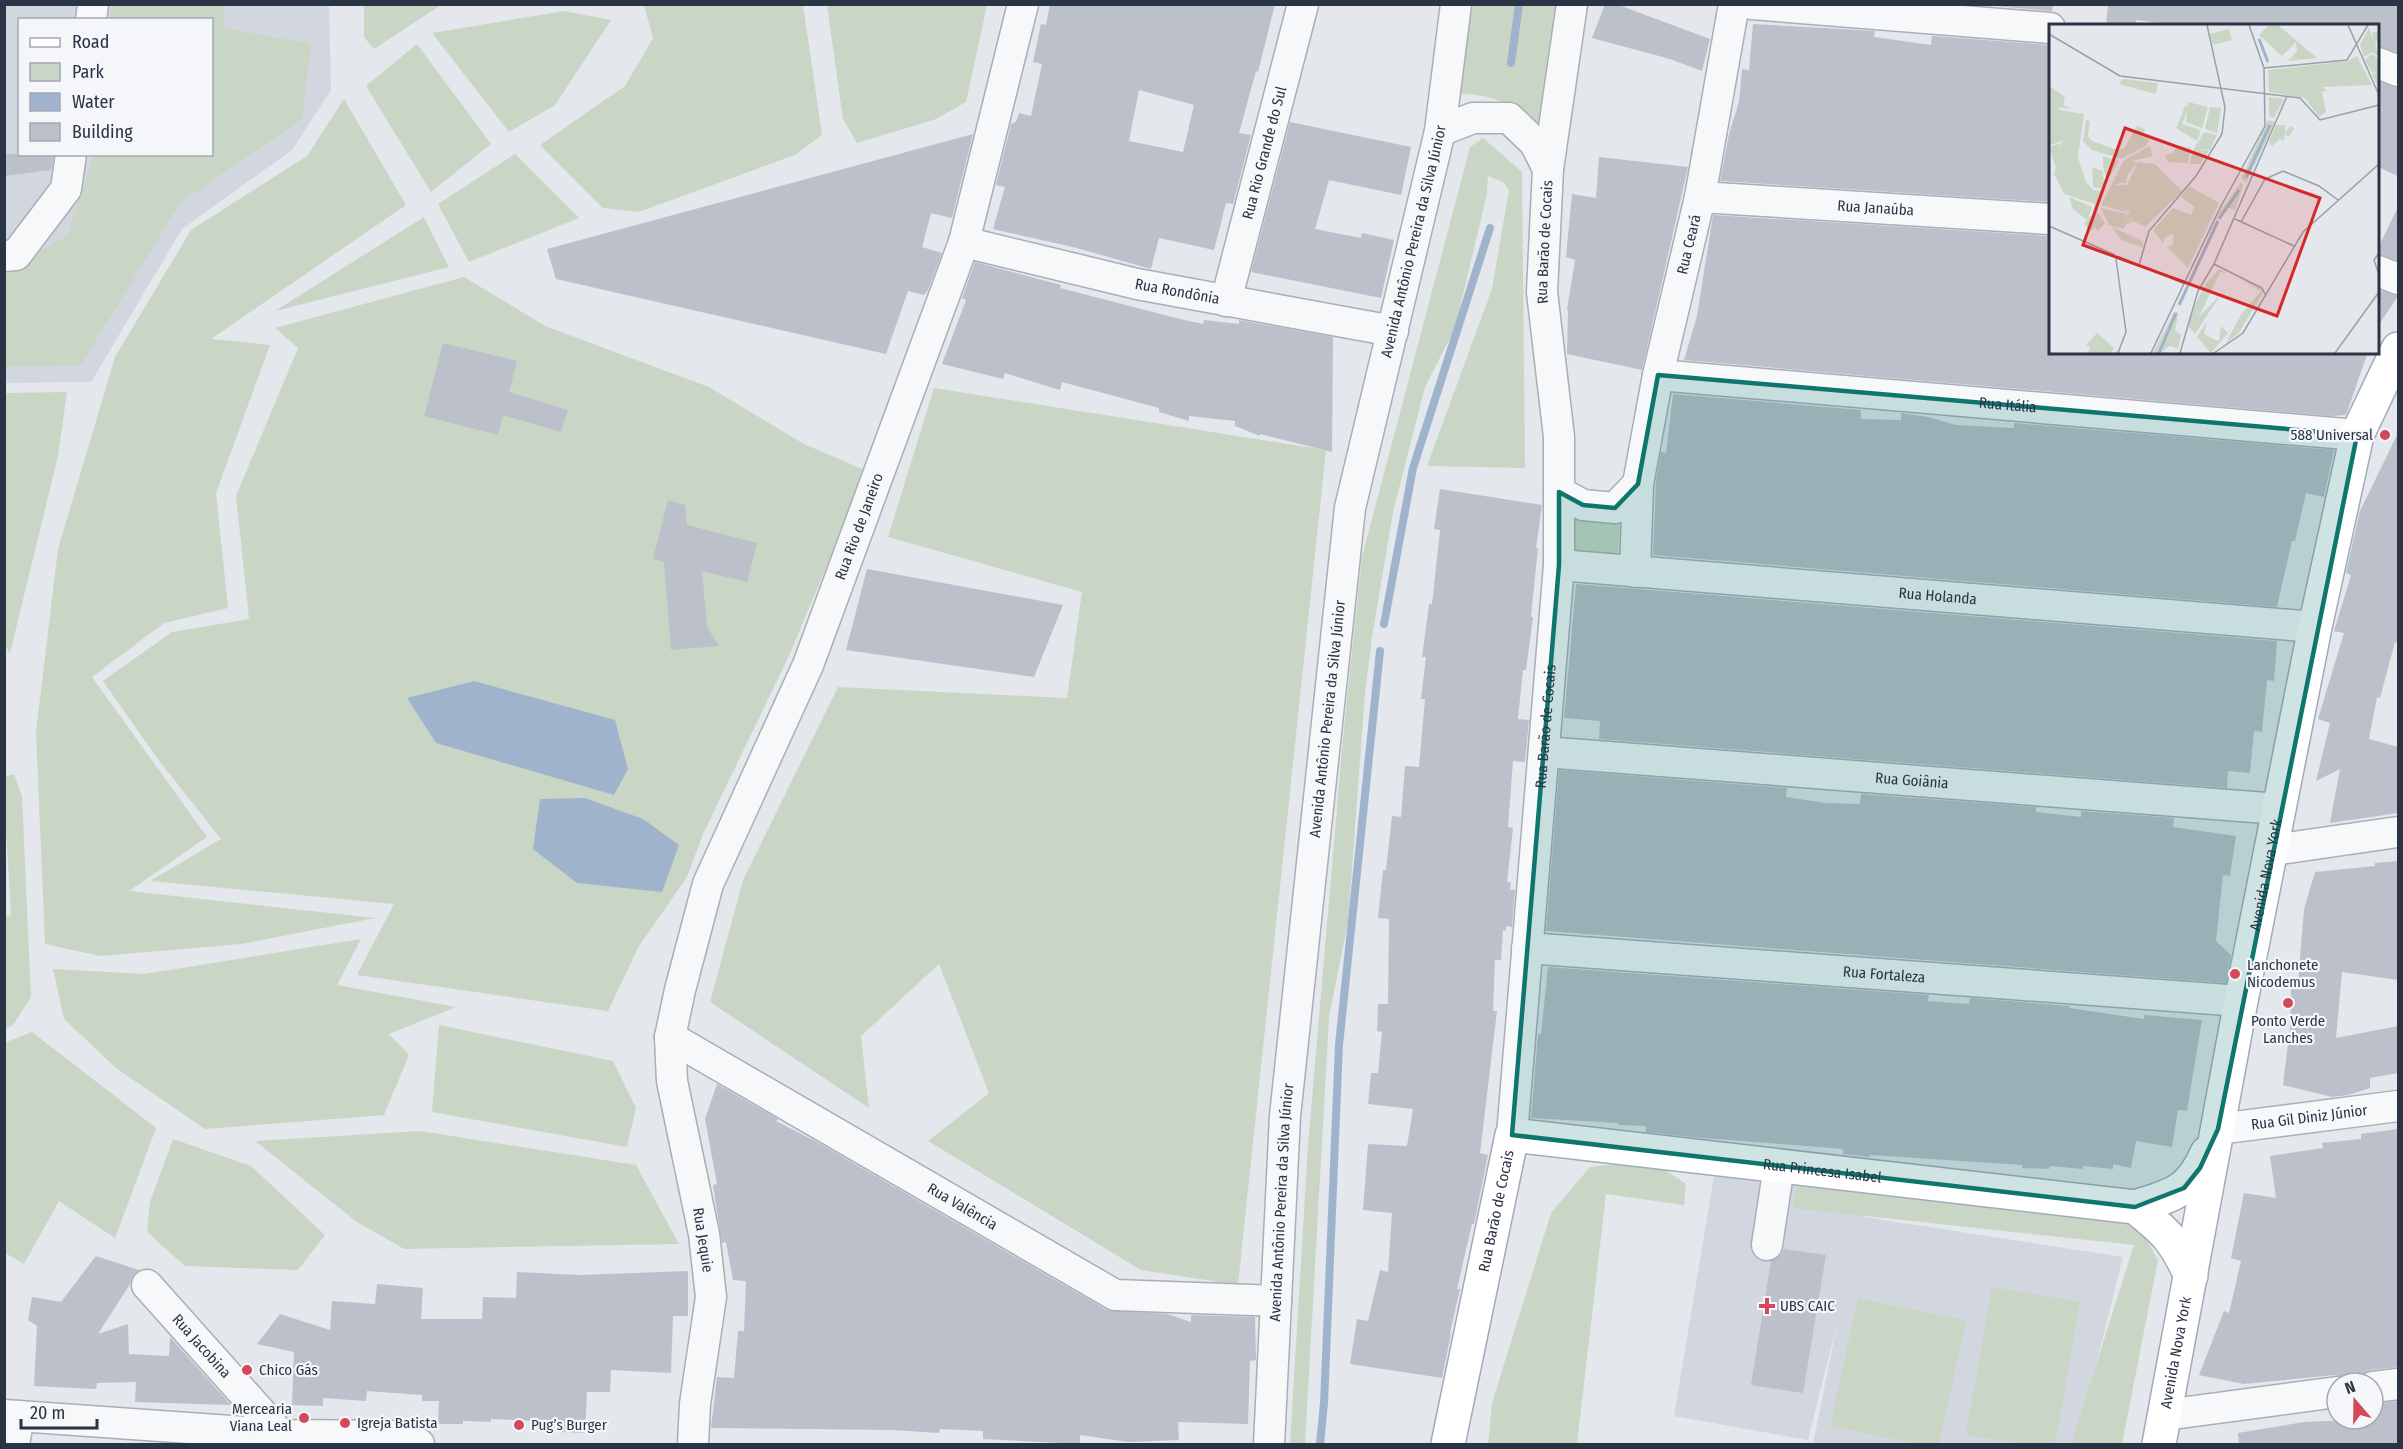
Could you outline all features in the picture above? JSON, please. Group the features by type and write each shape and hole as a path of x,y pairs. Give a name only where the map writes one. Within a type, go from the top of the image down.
{"main road":[{"name":"Avenida Nova York","path":"2162,1430 2241,1001 2273,850 2315,627 2357,435 2398,349"},
{"name":"Rua Princesa Isabel","path":"1512,1135 2135,1207 2168,1197 2184,1188 2200,1168 2218,1129"},
{"name":"Rua Barão de Cocais","path":"1448,1444 1512,1135"},
{"path":"2135,1207 2166,1232 2179,1251 2191,1276"}],"street":[{"name":"Rua Rio de Janeiro","path":"670,1037 708,884 808,665 964,242 1023,4"},
{"name":"Rua Rio Grande do Sul","path":"1226,301 1303,4"},
{"name":"Avenida Antônio Pereira da Silva Júnior","path":"1269,1444 1285,1116 1350,508 1440,131 1456,4"},
{"name":"Rua Barão de Cocais","path":"1512,1135 1559,565 1559,437 1542,292 1548,170 1572,4"},
{"name":"Rua Ceará","path":"1635,572 1638,484 1658,375 1700,197 1734,4"},
{"path":"1752,4 2049,28"},
{"path":"2379,63 2398,71"},
{"path":"1440,131 1473,118 1509,118 1535,143 1548,170"},
{"path":"4,256 16,255 66,189 71,156"},
{"name":"Rua Janaúba","path":"1700,197 2049,219"},
{"name":"Rua Rondônia","path":"964,242 1137,284 1393,331"},
{"path":"2379,271 2398,279"},
{"name":"Rua Itália","path":"1658,375 2357,435"},
{"path":"1559,492 1582,505 1615,508 1638,484"},
{"name":"Rua Holanda","path":"1559,565 2315,627"},
{"name":"Rua Goiânia","path":"1544,752 2279,810"},
{"path":"2273,850 2398,832"},
{"name":"Rua Fortaleza","path":"1527,948 2241,1001"},
{"name":"Rua Valência","path":"670,1037 1115,1295 1276,1301"},
{"name":"Rua Jequie","path":"670,1037 672,1081 704,1234 711,1297 695,1404 693,1444"},
{"name":"Rua Gil Diniz Júnior","path":"2218,1129 2398,1106"},
{"path":"1767,1245 1779,1166"},
{"name":"Rua Jacobina","path":"147,1285 292,1438"},
{"path":"2162,1430 2325,1395"},
{"path":"12,1425 79,1433 409,1442"}],"highlighted area":[{"path":"1658,375 2357,435 2218,1129 2200,1168 2184,1188 2135,1207 1512,1135 1559,565 1559,492 1583,505 1615,508 1638,484"}],"shaded area":[{"path":"4,5 329,5 331,90 292,150 182,229 91,382 5,383"},
{"path":"1715,1170 1869,1195 1864,1217 2123,1257 2076,1444 1813,1444 1838,1320 1808,1440 1674,1416"}],"green space":[{"path":"364,4 441,5 374,49 364,37"},
{"path":"112,5 223,5 224,28 311,44 302,119 180,203 81,365 5,367 4,271 67,236 94,156 213,156 213,18 110,18"},
{"path":"644,5 803,5 822,135 795,155 639,212 603,208 540,145 625,86 653,38"},
{"path":"827,5 987,5 966,102 936,119 857,143 843,119"},
{"path":"1471,5 1557,5 1539,124 1521,111 1492,98 1459,94"},
{"path":"564,11 611,20 555,105 509,132 432,33"},
{"path":"417,44 491,144 431,192 366,86"},
{"path":"344,99 406,205 211,339 270,345 216,493 228,608 164,623 92,677 207,837 129,891 375,918 241,944 100,956 45,944 36,732 58,549 115,357 191,230 307,156"},
{"path":"1483,138 1522,172 1525,468 1427,466 1492,289 1509,190 1503,182 1488,176 1487,194 1455,328 1425,387 1393,512 1372,637 1365,693 1348,922 1329,1017 1305,1444 1290,1444 1308,1146 1343,738 1362,557 1470,147"},
{"path":"515,154 579,218 469,262 438,204"},
{"path":"424,217 449,267 275,311"},
{"path":"464,277 545,326 709,387 804,444 867,471 788,658 703,834 687,877 639,946 608,1011 357,975 394,904 150,881 221,839 157,758 103,681 172,632 249,619 236,496 298,348 275,328"},
{"path":"934,388 1326,450 1238,1285 1141,1270 928,1141 989,1093 939,964 861,1036 869,1108 710,1002 743,880 838,687 1067,698 1082,592 888,537"},
{"path":"67,392 58,456 10,653 4,644 5,393"},
{"path":"1571,513 1620,516 1618,557 1568,554"},
{"path":"14,774 22,796 31,997 13,1025 5,1029 5,917 11,915 4,777"},
{"path":"361,939 337,985 456,1007 389,1034 409,1055 384,1115 205,1129 116,1068 64,1019 53,969 145,974"},
{"path":"439,1025 613,1061 636,1108 627,1147 432,1112"},
{"path":"32,1032 156,1128 115,1238 59,1201 24,1264 5,1253 4,1043"},
{"path":"420,1131 636,1165 679,1244 404,1249 357,1222 255,1141"},
{"path":"173,1139 251,1166 325,1235 298,1270 185,1266 147,1232 150,1202"},
{"path":"1651,1160 1686,1184 1684,1205 1606,1194 1577,1444 1488,1444 1492,1403 1551,1213 1590,1167"},
{"path":"1799,1179 2134,1218 2158,1260 2122,1444 2071,1444 2134,1245 1792,1208"},
{"path":"1992,1287 2080,1302 2055,1444 2024,1444 1966,1435"},
{"path":"1858,1298 1966,1321 1939,1444 1917,1444 1830,1426"}],"water":[{"path":"474,681 615,720 628,769 614,795 436,743 407,698"},
{"path":"585,798 643,819 679,845 662,892 577,883 533,849 540,799"}],"building":[{"path":"1050,4 1275,4 1258,72 1256,71 1239,133 1251,135 1233,204 1226,203 1214,250 1159,238 1151,269 1073,247 993,229 1005,187 996,185 1011,124 1016,122 1019,113 1031,116 1042,64 1033,62 1041,24 1046,25","holes":["1139,90 1194,105 1183,152 1129,141"]},
{"path":"1605,4 1616,4 1710,39 1702,71 1670,59 1592,38"},
{"path":"1973,4 2053,4 2052,11"},
{"path":"2108,4 2398,4 2398,53 2379,46 2379,24 2167,24 2136,20 2136,24 2106,24"},
{"path":"1753,24 1875,31 1874,37 1931,45 1932,36 2049,45 2049,202 1720,181 1729,134 1739,102 1742,69 1749,70"},
{"path":"2379,81 2398,88 2398,176 2379,167"},
{"path":"1290,122 1411,147 1401,195 1329,180 1315,229 1361,238 1362,233 1394,240 1381,298 1251,272"},
{"path":"973,134 952,218 931,213 922,247 942,253 928,290 924,295 908,291 886,354 556,279 547,249"},
{"path":"4,154 54,156 51,170 4,176"},
{"path":"1599,157 1688,167 1642,370 1567,354 1567,310 1575,260 1566,257 1572,194 1596,198"},
{"path":"2398,207 2398,261 2379,254 2379,246"},
{"path":"1713,215 2049,236 2049,354 2367,354 2346,415 2331,416 1684,360 1697,316"},
{"path":"975,262 1061,285 1060,288 1203,324 1204,320 1239,324 1239,320 1333,337 1332,452 1260,434 1260,436 1235,426 1235,421 1189,416 1189,421 1159,412 1159,408 1062,382 1060,390 1005,373 1003,379 942,364 966,300 962,298"},
{"path":"2379,289 2398,296 2379,324"},
{"path":"443,343 517,361 509,392 568,410 561,432 503,415 498,435 424,416"},
{"path":"1673,394 1861,410 1861,419 1901,420 1901,413 1928,417 1956,425 2014,428 2014,423 2334,450 2324,497 2306,493 2277,607 1653,555 1656,481 1661,452 1666,453"},
{"path":"2398,433 2398,643 2395,642 2380,698 2377,697 2369,739 2398,747 2398,813 2330,823 2340,769 2316,781 2330,723 2318,719 2344,633 2334,631 2351,575 2346,573 2360,511"},
{"path":"1440,489 1542,505 1536,548 1538,548 1531,617 1533,617 1526,670 1523,670 1518,719 1529,720 1525,762 1513,761 1508,827 1513,828 1507,882 1511,882 1510,890 1515,890 1512,927 1506,926 1506,931 1503,930 1501,960 1495,960 1493,1011 1497,1011 1480,1153 1488,1155 1474,1224 1472,1224 1457,1289 1460,1289 1442,1378 1350,1364 1357,1319 1368,1321 1380,1270 1388,1272 1392,1213 1363,1210 1368,1144 1407,1146 1413,1109 1368,1104 1371,1073 1378,1073 1382,1032 1377,1031 1378,1004 1388,1004 1389,919 1378,918 1383,870 1386,870 1392,816 1401,817 1405,766 1419,767 1425,699 1421,699 1426,657 1422,657 1429,604 1432,604 1440,530 1434,529"},
{"path":"668,500 685,505 687,525 757,543 747,582 702,571 707,627 719,646 671,650 664,562 653,559"},
{"path":"867,569 1063,605 1034,677 846,650"},
{"path":"1576,584 2277,641 2274,681 2267,680 2262,732 2254,731 2250,773 2228,771 2227,788 1599,739 1600,721 1564,718"},
{"path":"1559,770 1787,788 1786,797 1826,803 1860,804 1861,794 2036,807 2036,812 2081,817 2081,811 2174,818 2173,827 2236,836 2230,876 2223,875 2216,941 2231,955 2226,983 1546,931"},
{"path":"2398,861 2398,980 2342,972 2336,1038 2398,1026 2398,1073 2370,1078 2370,1088 2332,1097 2283,1085 2290,1028 2291,983 2298,983 2304,909 2315,872 2375,866 2375,863"},
{"path":"1548,967 1929,995 1928,1001 1969,1004 1970,998 2070,1006 2069,1008 2144,1019 2144,1015 2202,1020 2187,1111 2178,1110 2172,1147 2136,1141 2131,1168 2113,1164 2113,1169 2083,1166 2083,1169 2050,1166 2049,1169 2022,1168 2022,1165 1870,1155 1870,1157 1843,1154 1843,1149 1646,1132 1646,1126 1531,1118 1538,1034 1541,1034"},
{"path":"717,1084 778,1119 776,1121 817,1142 1107,1310 1167,1314 1191,1322 1191,1315 1255,1317 1256,1360 1250,1361 1248,1424 1178,1422 1179,1440 1128,1442 1080,1435 1080,1444 983,1439 983,1431 940,1429 939,1433 892,1430 711,1428 717,1377 734,1378 738,1331 744,1331 746,1281 733,1280 726,1242 722,1243 713,1185 717,1184 705,1119"},
{"path":"2398,1129 2398,1367 2369,1371 2325,1371 2325,1376 2244,1384 2199,1375 2224,1311 2229,1313 2241,1261 2231,1258 2244,1193 2276,1198 2270,1156 2323,1148 2322,1143 2361,1139 2361,1134"},
{"path":"1784,1249 1826,1255 1803,1393 1751,1385 1771,1261 1780,1256"},
{"path":"96,1256 139,1270 131,1279 98,1334 128,1324 129,1354 169,1356 170,1337 231,1405 135,1402 136,1382 97,1383 96,1389 34,1386 37,1326 28,1320 32,1297 61,1302"},
{"path":"688,1271 688,1316 673,1316 671,1373 611,1370 610,1392 587,1392 585,1433 560,1432 561,1422 491,1419 491,1422 463,1421 463,1424 438,1424 439,1401 422,1401 422,1395 367,1391 366,1401 323,1398 323,1406 292,1405 294,1352 257,1344 280,1314 330,1330 332,1301 375,1304 377,1284 423,1288 421,1319 482,1319 483,1297 516,1298 517,1272 580,1275"},
{"path":"2398,1401 2398,1444 2239,1444 2238,1433 2304,1422 2325,1421 2325,1431 2385,1431 2385,1403"}],"waterway":[{"path":"1511,63 1519,4"},
{"path":"1384,624 1413,468 1490,228"},
{"path":"1320,1444 1324,1403 1339,1045 1380,651"}],"place":[{"name":"588 Universal","path":"2385,435"},
{"name":"Lanchonete Nicodemus","path":"2235,974"},
{"name":"Ponto Verde Lanches","path":"2288,1003"},
{"name":"UBS CAIC","path":"1767,1306"},
{"name":"Chico Gás","path":"247,1370"},
{"name":"Mercearia Viana Leal","path":"304,1418"},
{"name":"Igreja Batista","path":"345,1423"},
{"name":"Pug’s Burger","path":"519,1425"}]}
